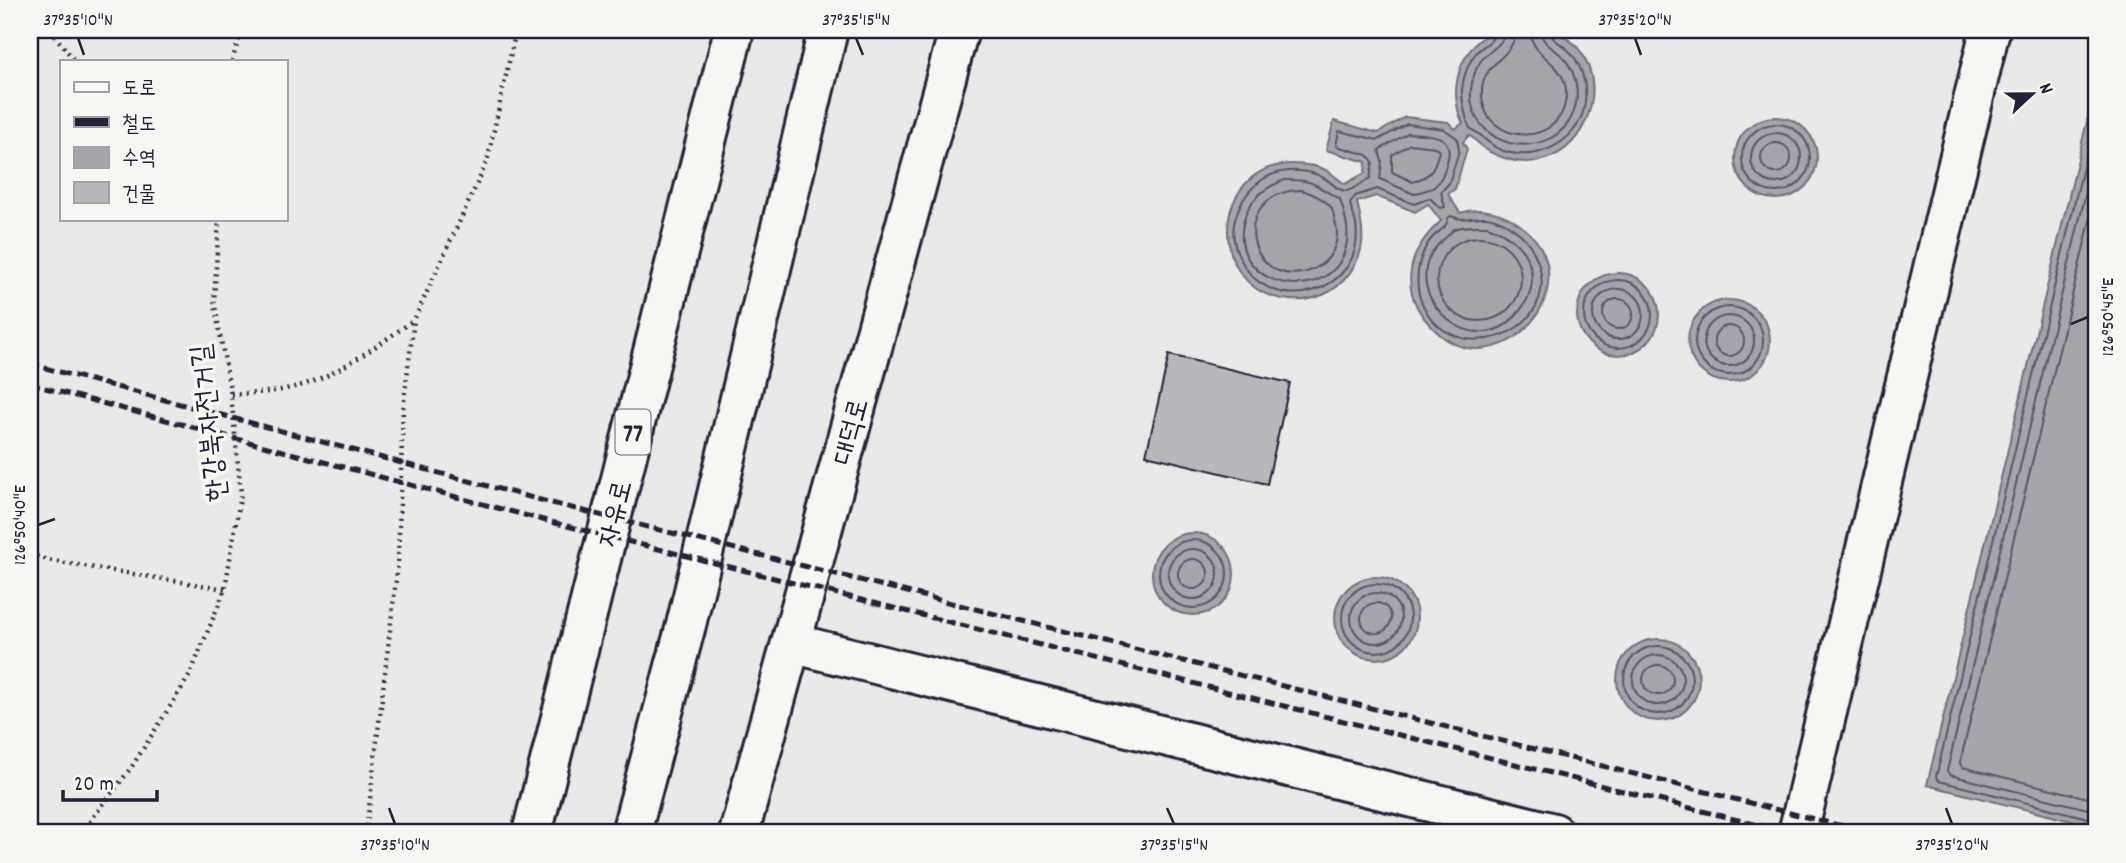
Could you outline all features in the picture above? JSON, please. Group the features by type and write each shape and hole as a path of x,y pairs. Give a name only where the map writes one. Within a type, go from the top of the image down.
{"main road":[{"name":"자유로","path":"532,833 734,30"},
{"path":"631,833 686,625 828,30"},
{"name":"대덕로","path":"739,833 959,30"},
{"path":"1798,833 1990,30"},
{"path":"791,643 1553,833"}],"path":[{"path":"50,30 74,60"},
{"path":"232,60 242,30"},
{"path":"366,833 398,563 403,410 414,320 487,162 516,30"},
{"name":"한강북자전거길","path":"81,833 131,768 190,675 225,589 241,493 231,395 214,301 219,220"},
{"path":"231,395 292,388 321,377 363,355 414,320"},
{"path":"30,554 47,560 225,589"}],"water":[{"path":"1497,30 1550,30 1575,45 1589,68 1592,94 1586,120 1572,142 1551,157 1523,162 1490,152 1469,135 1463,142 1467,149 1455,189 1448,194 1460,213 1483,210 1506,217 1520,225 1541,249 1548,275 1544,300 1531,323 1511,340 1487,348 1461,346 1436,331 1424,318 1411,290 1410,275 1419,247 1441,221 1428,204 1415,212 1376,196 1357,202 1362,224 1360,253 1343,281 1319,296 1290,300 1262,292 1243,276 1231,254 1228,230 1232,206 1245,185 1265,170 1292,164 1324,169 1345,184 1365,173 1366,162 1326,150 1334,121 1378,133 1405,117 1448,122 1455,129 1463,123 1456,96 1460,69 1474,45"},
{"path":"2096,84 2096,827 1927,785"},
{"path":"1768,117 1784,117 1799,124 1810,135 1817,150 1814,174 1805,187 1784,199 1768,199 1753,192 1742,181 1735,166 1735,150 1742,135 1753,124"},
{"path":"1610,273 1626,273 1641,280 1652,291 1659,306 1656,330 1647,343 1626,355 1610,355 1595,348 1584,337 1577,322 1577,306 1584,291 1595,280"},
{"path":"1721,300 1737,300 1752,307 1763,318 1770,333 1767,357 1758,370 1737,382 1721,382 1706,375 1695,364 1688,349 1688,333 1695,318 1706,307"},
{"path":"1185,533 1201,533 1216,540 1227,551 1234,566 1231,590 1222,603 1201,615 1185,615 1170,608 1159,597 1152,582 1152,566 1159,551 1170,540"},
{"path":"1376,577 1392,580 1405,589 1414,602 1417,618 1414,634 1405,647 1392,656 1376,659 1360,656 1347,647 1338,634 1335,618 1338,602 1347,589 1360,580"},
{"path":"1650,639 1666,639 1681,646 1692,657 1699,672 1696,696 1687,709 1666,721 1650,721 1635,714 1624,703 1617,688 1617,672 1624,657 1635,646"}],"building":[{"path":"1169,355 1290,383 1267,484 1146,455"}],"railway":[{"path":"30,364 548,502 1870,833"},
{"path":"30,384 543,520 1790,833"}]}
